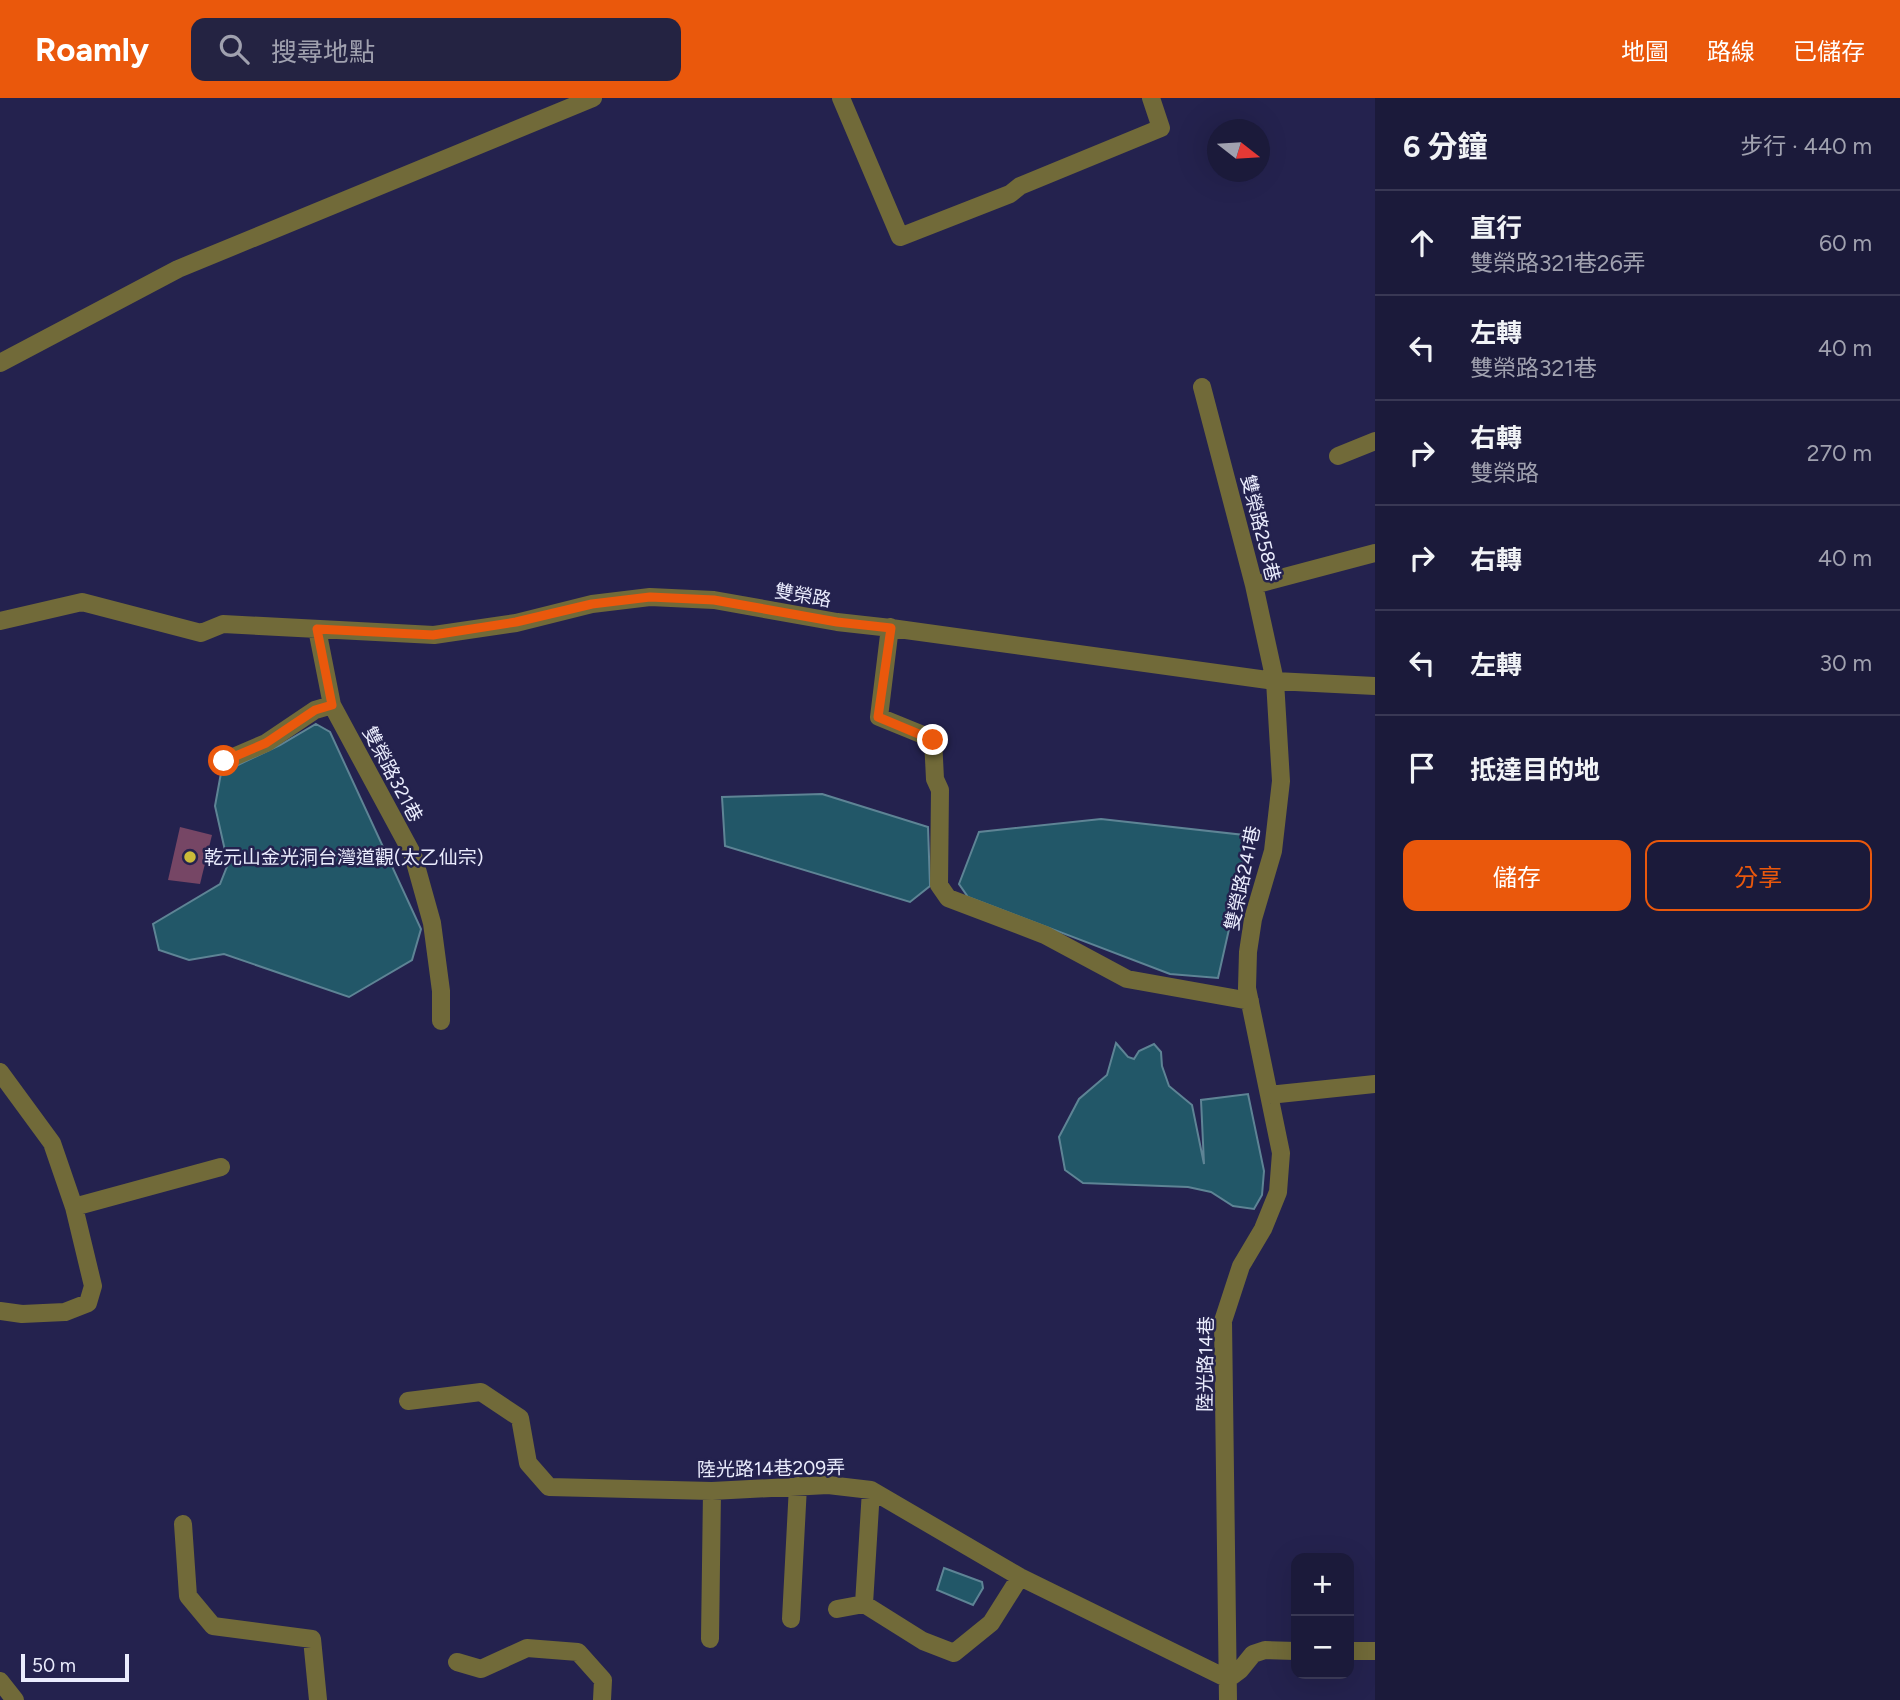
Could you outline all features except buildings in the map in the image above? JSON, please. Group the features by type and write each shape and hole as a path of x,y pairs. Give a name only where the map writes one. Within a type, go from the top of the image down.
{"street":[{"path":"0,363 178,269 593,98"},
{"path":"841,98 900,237 1010,194 1020,187 1161,128 1151,98"},
{"name":"雙榮路258巷","path":"1202,387 1254,585 1275,681"},
{"path":"1338,456 1375,441"},
{"path":"1254,585 1375,553"},
{"name":"雙榮路","path":"0,621 82,602 201,633 223,624 433,635 516,622 592,604 650,597 714,600 837,622 1275,681 1375,686"},
{"path":"891,628 878,717 933,740 934,779 940,790 939,885 948,898 1045,935 1127,979 1250,1001"},
{"name":"雙榮路321巷","path":"317,629 332,705 412,855 432,923 441,991 440,1021"},
{"name":"雙榮路241巷","path":"1250,1001 1247,988 1248,952 1253,919 1273,851 1281,781 1275,681"},
{"path":"224,761 266,743 315,710 332,705"},
{"name":"陸光路14巷","path":"1228,1700 1223,1321 1241,1266 1263,1228 1278,1192 1281,1153 1250,1001"},
{"path":"0,1072 52,1143 74,1207 93,1286 88,1303 65,1312 22,1314 0,1311"},
{"path":"1269,1095 1375,1084"},
{"path":"74,1207 221,1167"},
{"name":"陸光路14巷209弄","path":"408,1401 481,1392 520,1418 528,1463 549,1487 712,1491 828,1485 872,1490 1020,1577 1228,1679"},
{"path":"791,1619 798,1486"},
{"path":"864,1604 872,1490"},
{"path":"710,1639 712,1491"},
{"path":"183,1524 188,1596 212,1626 312,1639 318,1700"},
{"path":"837,1609 864,1604 923,1641 954,1653 991,1623 1020,1577"},
{"path":"457,1662 481,1669 527,1648 578,1652 603,1680 602,1700"},
{"path":"1228,1679 1240,1670 1253,1654 1265,1650 1291,1651"},
{"path":"1354,1651 1375,1651"},
{"path":"0,1681 15,1700"}],"water":[{"path":"316,724 330,732 421,929 412,960 349,997 224,954 189,960 159,950 153,924 220,884 228,864 215,806 221,773 280,745"},
{"path":"822,794 928,827 930,886 910,902 725,846 722,797"},
{"path":"1101,819 1244,835 1243,867 1218,978 1170,974 968,897 959,884 979,832"},
{"path":"1116,1043 1128,1057 1134,1059 1139,1051 1154,1044 1161,1052 1162,1066 1169,1086 1192,1105 1204,1164 1201,1100 1248,1094 1264,1171 1262,1195 1254,1209 1233,1206 1211,1192 1188,1187 1083,1183 1065,1170 1059,1137 1079,1099 1107,1075"},
{"path":"944,1568 982,1582 983,1588 973,1605 937,1590"}],"place":[{"name":"乾元山金光洞台灣道觀(太乙仙宗)","path":"190,857"}],"route":[{"path":"224,761 266,743 315,710 332,705 317,629 433,635 516,622 592,604 650,597 714,600 837,622 891,628 878,717 933,740"}]}
